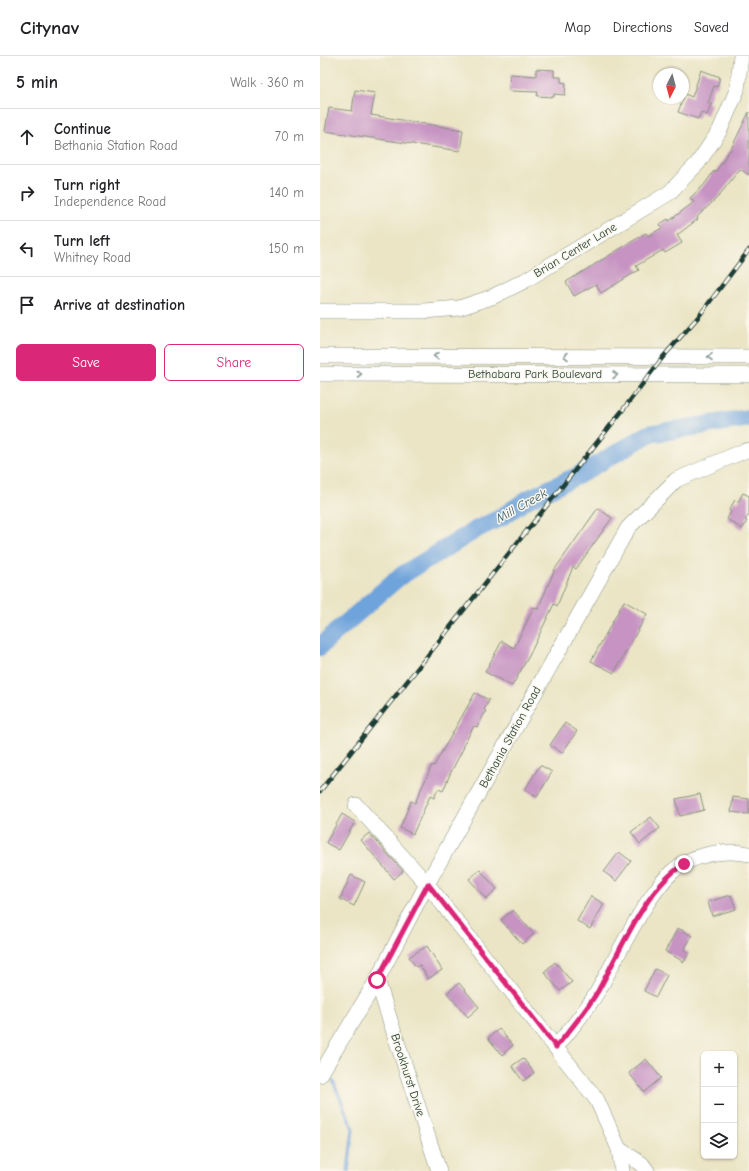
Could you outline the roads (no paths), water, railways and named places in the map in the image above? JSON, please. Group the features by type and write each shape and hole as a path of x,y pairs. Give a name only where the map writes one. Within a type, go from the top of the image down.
{"street":[{"name":"Brian Center Lane","path":"320,311 424,311 459,308 492,297 524,281 669,193 698,163 720,130 737,90 741,56"},
{"name":"Bethabara Park Boulevard","path":"320,356 749,357"},
{"name":"Bethabara Park Boulevard","path":"320,374 749,375"},
{"name":"Bethania Station Road","path":"320,1075 377,980 428,884 628,528 676,480 749,450"},
{"path":"356,805 428,884 597,1100 619,1149 622,1171"},
{"path":"556,1047 583,1015 632,927 652,896 673,871 697,858 715,853 728,852 749,854"},
{"name":"Brookhurst Drive","path":"377,980 439,1171"},
{"path":"619,1149 642,1164 647,1171"}],"waterway":[{"name":"Mill Creek","path":"320,647 399,577 477,529 500,518 528,499 579,475 649,434 749,418"},
{"path":"333,1081 353,1129 348,1171"}],"railway":[{"path":"320,791 622,411 663,357 699,316 749,250"}]}
